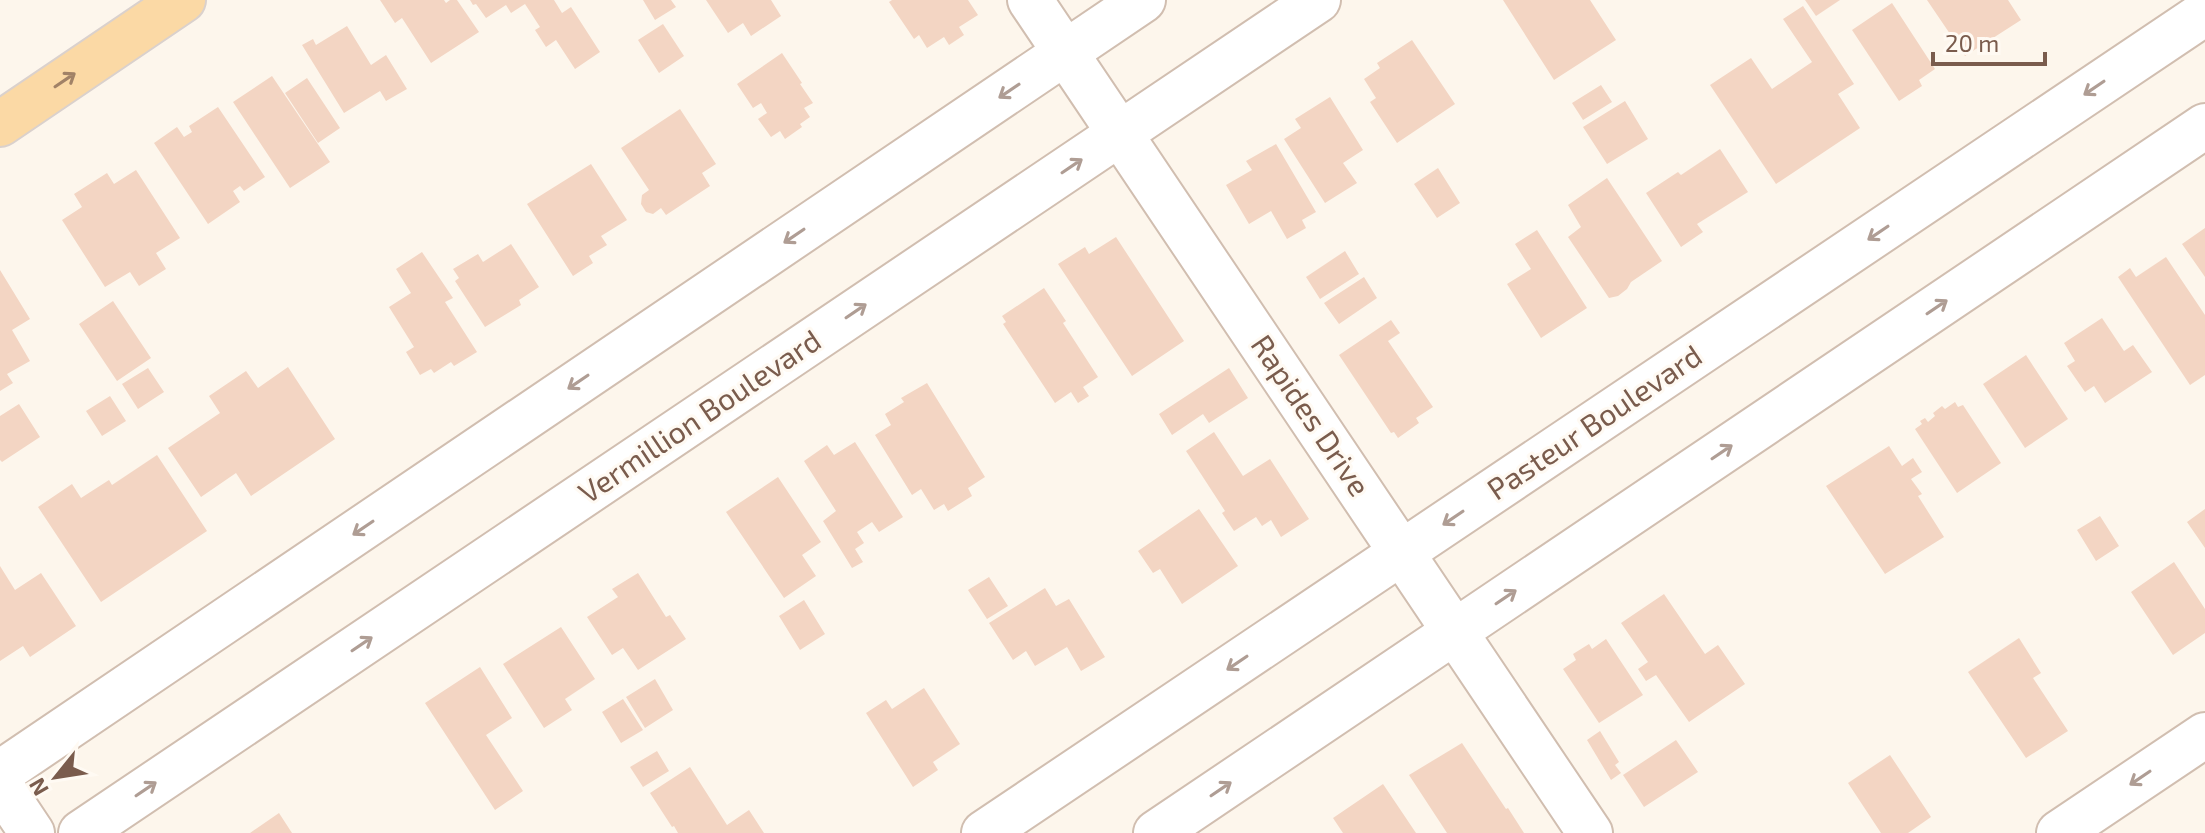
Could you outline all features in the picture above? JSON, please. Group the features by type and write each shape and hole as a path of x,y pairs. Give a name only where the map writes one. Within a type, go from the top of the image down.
{"main road":[{"path":"0,124 183,0"}],"street":[{"name":"Rapides Drive","path":"1030,0 1590,833"},
{"path":"0,773 1143,0"},
{"name":"Vermillion Boulevard","path":"81,833 1318,0"},
{"name":"Pasteur Boulevard","path":"984,833 2205,13"},
{"path":"1156,833 2205,126"},
{"path":"2059,833 2205,735"},
{"path":"0,785 32,833"}],"building":[{"path":"380,0 444,0 446,3 457,0 479,32 431,63 402,18 395,23"},
{"path":"470,0 554,0 562,13 571,7 600,52 575,69 556,40 546,47 535,30 540,27 525,4 511,13 506,5 486,18"},
{"path":"643,0 671,0 676,7 655,20"},
{"path":"706,0 771,0 781,16 751,36 743,23 728,33"},
{"path":"968,0 978,15 959,27 964,35 949,45 944,37 927,48 919,35 914,39 889,2"},
{"path":"1503,0 1590,0 1616,40 1554,80"},
{"path":"1805,0 1840,0 1816,16"},
{"path":"1927,0 2008,0 2021,20 1965,56"},
{"path":"1892,3 1935,69 1919,80 1922,86 1899,101 1852,30"},
{"path":"1803,6 1854,84 1838,94 1860,128 1776,184 1710,85 1751,58 1772,89 1812,62 1783,19"},
{"path":"663,24 684,56 659,73 638,40"},
{"path":"347,26 371,65 386,55 407,89 386,101 380,91 344,113 302,45 313,39 316,45"},
{"path":"1412,40 1455,104 1397,143 1370,102 1376,98 1364,79 1380,68 1377,63"},
{"path":"782,53 813,103 804,108 810,117 785,139 780,131 771,137 758,119 767,113 761,103 753,108 737,84"},
{"path":"272,76 330,162 290,188 233,102"},
{"path":"307,78 340,128 318,143 285,93"},
{"path":"1601,85 1612,102 1583,120 1572,103"},
{"path":"1330,97 1363,150 1343,163 1357,183 1325,203 1284,139 1301,128 1295,119"},
{"path":"1625,101 1648,139 1607,164 1583,127"},
{"path":"218,107 265,177 244,191 240,186 233,191 240,202 208,224 154,143 177,127 184,137 192,132 189,126"},
{"path":"680,109 716,164 702,173 710,186 666,215 661,208 653,214 646,212 641,204 642,195 649,190 621,148"},
{"path":"1276,144 1316,212 1302,220 1306,228 1287,239 1271,211 1249,224 1226,185 1252,170 1246,161"},
{"path":"1720,149 1748,192 1697,224 1703,232 1681,247 1646,193 1678,172 1681,175"},
{"path":"591,164 627,220 601,236 607,245 589,256 593,263 573,276 527,204"},
{"path":"1438,168 1460,203 1437,218 1414,184"},
{"path":"136,170 180,238 156,253 166,269 139,286 130,272 105,287 62,220 82,207 74,194 107,173 114,184"},
{"path":"1607,178 1662,261 1631,282 1618,296 1609,298 1568,237 1581,227 1568,205"},
{"path":"2205,228 2205,277 2182,244"},
{"path":"1537,230 1587,308 1541,338 1507,284 1531,269 1515,244"},
{"path":"1116,237 1184,341 1132,376 1058,264 1085,247 1089,254"},
{"path":"511,244 539,287 519,300 521,305 485,327 455,281 459,278 453,269 478,254 483,262"},
{"path":"1345,251 1359,274 1320,299 1306,277"},
{"path":"422,252 453,298 445,302 477,352 454,366 451,362 434,373 431,369 420,375 406,352 414,347 389,307 411,293 396,269"},
{"path":"2166,257 2205,315 2205,375 2190,385 2118,277 2130,268 2136,277"},
{"path":"0,270 30,319 12,330 30,361 7,374 13,383 0,391"},
{"path":"1364,277 1377,298 1339,324 1324,303"},
{"path":"1044,288 1098,377 1083,387 1089,396 1078,403 1071,392 1055,403 1003,324 1006,322 1002,316"},
{"path":"113,301 151,358 117,381 79,324"},
{"path":"2102,318 2124,351 2133,345 2152,372 2105,403 2094,386 2085,392 2067,366 2075,361 2064,343"},
{"path":"1391,320 1400,333 1388,341 1433,407 1416,418 1419,423 1398,438 1394,432 1391,433 1339,355"},
{"path":"2026,355 2068,419 2025,448 1983,384"},
{"path":"288,367 335,439 251,496 236,473 201,497 168,448 220,413 209,396 246,371 258,388"},
{"path":"148,368 164,392 138,409 122,384"},
{"path":"1229,368 1248,398 1209,423 1203,414 1172,435 1159,414"},
{"path":"927,383 985,477 968,488 972,496 948,511 944,504 934,510 921,489 912,495 875,435 891,425 885,414 904,402 901,398"},
{"path":"110,396 126,421 102,436 86,411"},
{"path":"1955,402 1958,407 1963,405 2001,463 1957,493 1915,429 1925,418 1928,422 1942,406 1945,409"},
{"path":"19,404 40,437 2,462 0,416"},
{"path":"1214,432 1243,476 1270,459 1309,519 1281,537 1271,520 1262,526 1256,517 1234,531 1222,513 1225,511 1186,451"},
{"path":"855,442 903,517 879,532 872,522 857,532 864,543 855,549 863,562 852,568 823,521 836,511 804,461 827,445 834,455"},
{"path":"1889,446 1902,466 1913,458 1922,472 1911,479 1944,537 1885,574 1826,486"},
{"path":"157,455 207,531 101,602 38,507 72,484 81,498 109,480 112,485"},
{"path":"778,477 821,542 802,555 816,576 784,598 726,512"},
{"path":"1199,509 1238,566 1182,604 1160,569 1153,573 1138,551"},
{"path":"2205,509 2205,548 2187,522"},
{"path":"2100,516 2119,546 2096,561 2077,530"},
{"path":"2174,562 2205,609 2205,633 2173,655 2131,592"},
{"path":"0,566 15,590 41,573 76,626 30,657 23,646 0,661"},
{"path":"638,573 666,617 670,615 686,639 638,670 623,648 612,655 587,617 618,597 612,589"},
{"path":"989,577 1008,606 987,619 968,590"},
{"path":"1045,588 1056,606 1069,599 1105,657 1081,671 1067,647 1035,666 1026,651 1013,660 989,623"},
{"path":"1664,594 1705,654 1718,645 1745,684 1689,722 1656,675 1646,681 1638,669 1648,662 1621,623"},
{"path":"804,600 825,634 800,650 779,616"},
{"path":"561,627 595,679 565,699 572,710 544,728 503,664"},
{"path":"2019,638 2041,673 2033,678 2068,731 2026,758 1968,672"},
{"path":"1606,639 1643,695 1599,723 1563,669 1576,660 1573,654 1589,644 1592,649"},
{"path":"480,667 512,718 486,735 523,791 495,810 425,703"},
{"path":"655,679 673,710 645,728 626,697"},
{"path":"924,688 960,744 933,762 938,770 913,787 866,713 886,700 892,709"},
{"path":"623,699 643,730 621,743 602,712"},
{"path":"1600,731 1619,762 1615,765 1621,773 1611,780 1587,740"},
{"path":"1676,740 1698,772 1644,807 1623,775"},
{"path":"1462,743 1524,833 1447,833 1409,775"},
{"path":"657,751 669,771 643,787 630,767"},
{"path":"1890,755 1931,817 1908,833 1881,833 1848,783"},
{"path":"690,767 727,825 749,810 764,833 678,833 650,793"},
{"path":"1383,784 1416,833 1343,833 1333,818"},
{"path":"279,813 292,833 250,833"}]}
